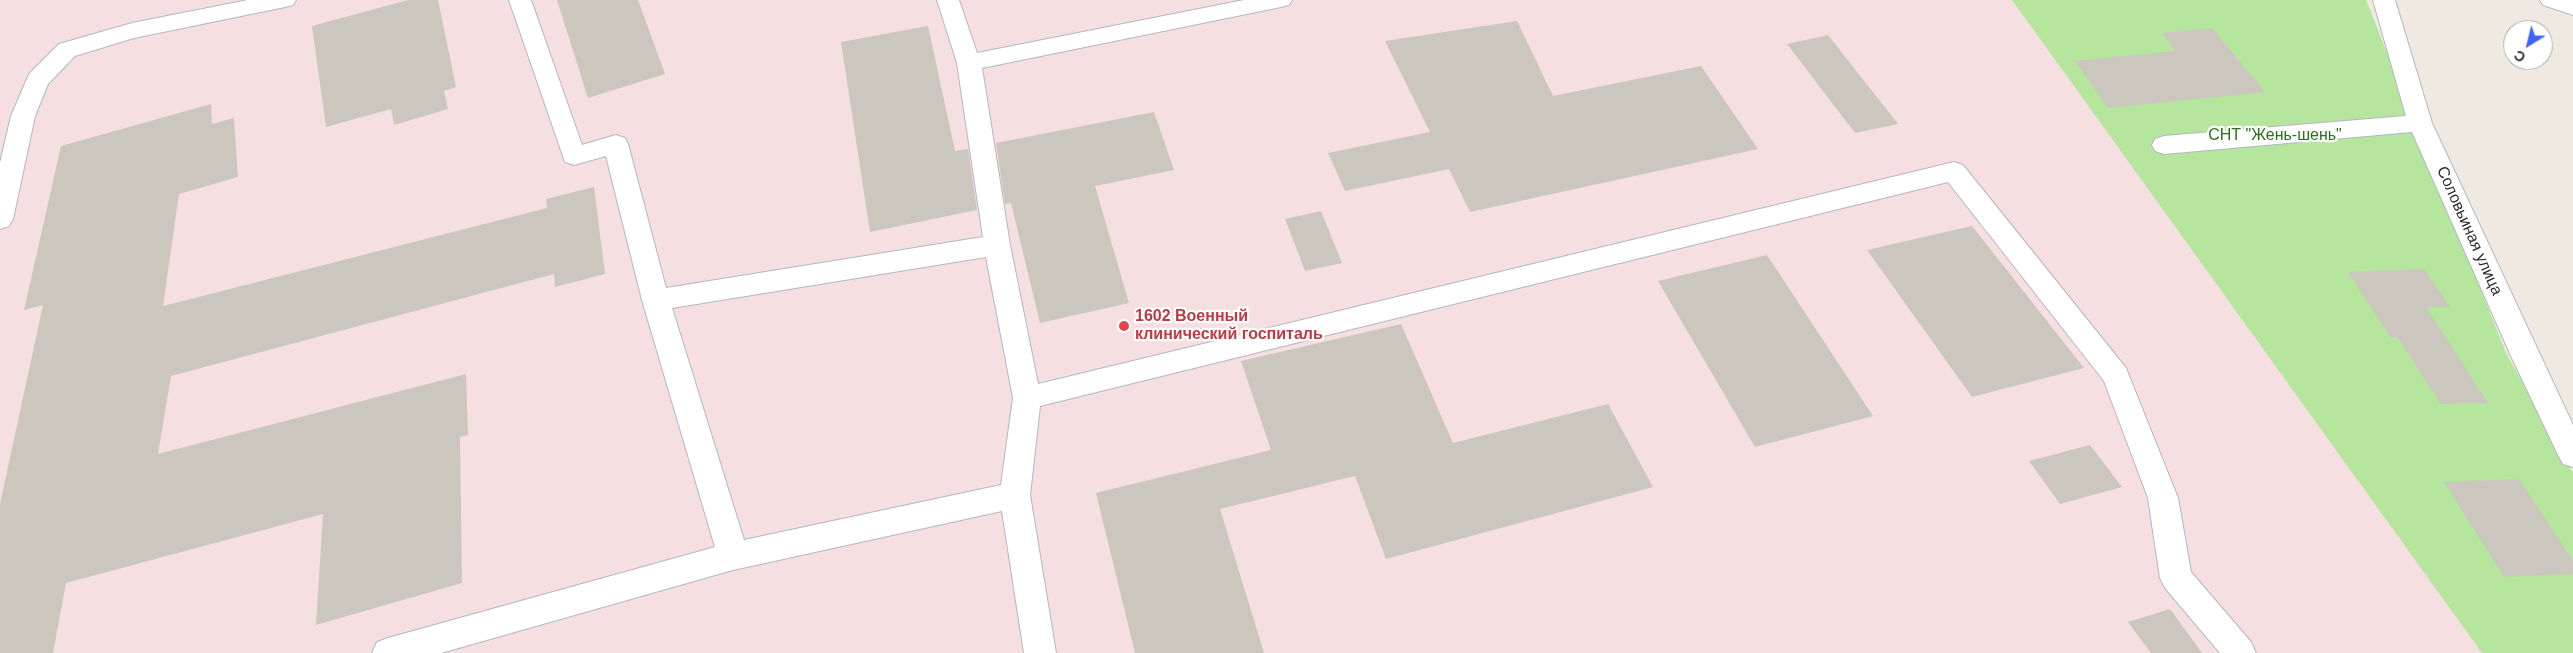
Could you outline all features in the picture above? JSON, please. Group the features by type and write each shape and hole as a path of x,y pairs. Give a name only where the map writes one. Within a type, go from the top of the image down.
{"lane":[{"path":"0,219 23,116 36,80 67,50 132,31 285,0"},
{"path":"520,0 574,156 616,144 656,300 733,556"},
{"path":"948,0 969,63 997,245 1027,398 1015,495 1040,653"},
{"path":"969,63 1282,0"},
{"name":"Соловьиная улица","path":"2384,0 2420,122 2525,356 2573,455"},
{"path":"2551,0 2573,8"},
{"path":"2164,145 2420,122"},
{"path":"1027,398 1954,171 2116,376 2162,498 2176,578 2240,653"},
{"path":"656,300 997,245"},
{"path":"388,653 733,556 1015,495"}],"shaded area":[{"name":"1602 Военный клинический госпиталь","path":"0,0 2012,0 2482,653 0,653"}],"green space":[{"name":"СНТ \"Жень-шень\"","path":"2012,0 2366,0 2506,353 2573,473 2573,653 2482,653"}],"building":[{"path":"408,0 438,0 456,87 444,91 448,109 394,125 391,109 326,127 312,26"},
{"path":"557,0 638,0 665,74 588,98"},
{"path":"1517,21 1553,96 1701,66 1758,149 1470,212 1449,169 1345,191 1328,153 1430,132 1385,41"},
{"path":"928,26 955,151 968,149 977,210 870,232 841,42"},
{"path":"2212,28 2265,92 2108,108 2075,61 2175,51 2162,33"},
{"path":"1828,35 1898,124 1855,133 1787,44"},
{"path":"211,104 212,124 234,118 238,177 179,194 163,306 547,208 546,199 594,187 605,274 555,287 554,274 171,376 158,454 466,374 468,435 460,437 462,583 316,625 323,514 66,583 53,653 0,653 0,504 43,305 24,310 61,146"},
{"path":"1154,112 1174,170 1095,186 1129,303 1040,323 1011,203 1005,204 996,143"},
{"path":"1321,211 1342,263 1305,271 1285,219"},
{"path":"1972,226 2084,368 1972,397 1867,250"},
{"path":"1767,255 1873,416 1755,447 1658,281"},
{"path":"2424,269 2450,307 2426,307 2488,403 2441,404 2397,337 2391,338 2348,272"},
{"path":"1401,324 1453,443 1608,404 1653,487 1386,559 1355,476 1220,509 1264,653 1135,653 1096,493 1271,450 1241,361"},
{"path":"2090,445 2122,487 2060,504 2029,461"},
{"path":"2519,479 2573,561 2573,574 2504,577 2444,482"},
{"path":"2170,609 2202,653 2151,653 2128,622"}],"place":[{"name":"1602 Военный клинический госпиталь","path":"1124,326"}]}
